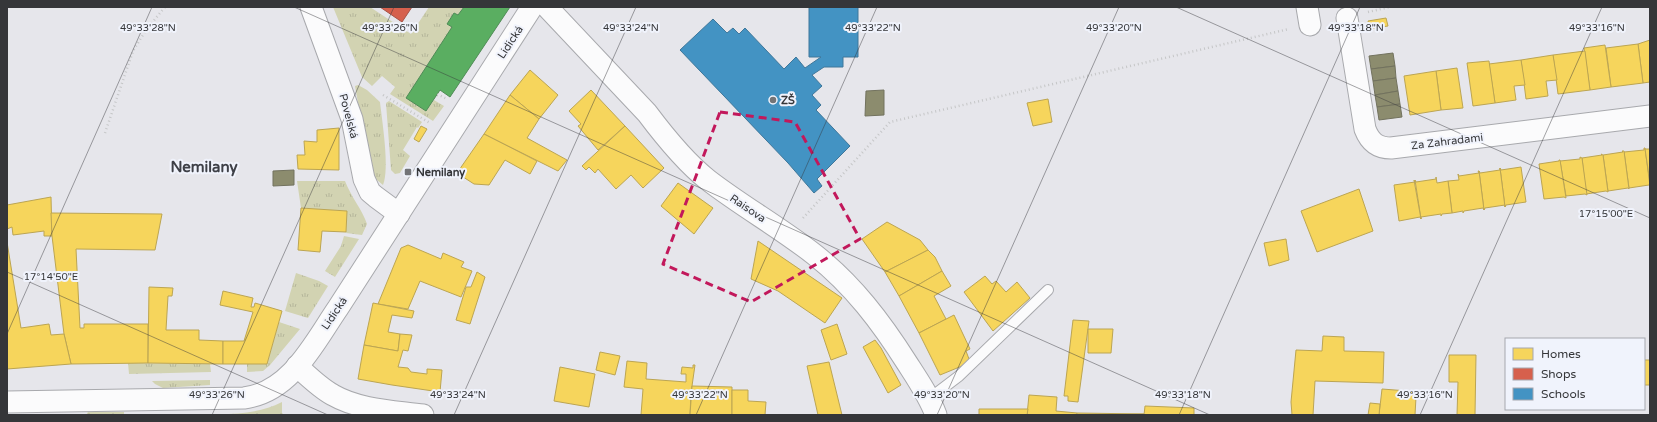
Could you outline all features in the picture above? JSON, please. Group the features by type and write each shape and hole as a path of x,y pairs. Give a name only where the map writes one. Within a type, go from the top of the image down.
{"street":[{"name":"Povelská","path":"311,7 352,119 364,179 370,192 399,214"},
{"name":"Lidická","path":"7,402 244,398 262,394 273,388 286,378 297,366 338,308 532,7"},
{"name":"Raisova","path":"547,7 647,113 660,132 690,164 725,192 787,234 841,277 884,327 933,407"},
{"name":"Za Zahradami","path":"1347,18 1365,129 1369,138 1379,147 1392,148 1650,116"},
{"path":"297,366 319,386 333,395 351,403 423,415"}],"lane":[{"path":"933,407 960,376 1048,290"}],"path":[{"path":"105,133 133,52 146,30 165,7"},
{"path":"787,234 890,122 1309,16"},
{"path":"383,95 436,127"}],"highlighted area":[{"path":"720,112 795,122 860,239 751,302 663,264"}],"green space":[{"path":"333,7 370,7 411,34 429,7 464,7 458,15 454,13 447,24 452,27 406,98 426,111 434,100 444,106 433,121 390,94 395,87 382,76 372,86 362,77"},
{"path":"358,85 367,90 380,102 386,157 385,178 383,185 371,175 355,86"},
{"path":"389,101 422,122 418,128 417,127 403,150 410,156 400,173 395,174 391,170 386,103"},
{"path":"297,181 345,181 367,224 362,235 346,233 347,211 301,208"},
{"path":"344,236 359,239 335,277 325,271 341,246"},
{"path":"296,273 319,281 328,286 308,318 285,311"},
{"path":"279,322 300,329 270,365 263,371 247,372 247,364 267,364"},
{"path":"128,363 210,364 211,372 129,374"},
{"path":"210,380 210,385 163,388 152,381"},
{"path":"282,402 282,413 284,415 219,415 259,410"},
{"path":"88,412 124,412 124,415 86,415"}],"building: Homes":[{"path":"1386,18 1388,26 1370,29 1368,21"},
{"path":"1650,40 1650,82 1643,83 1638,44"},
{"path":"1638,44 1643,83 1611,87 1606,48"},
{"path":"1605,45 1611,87 1590,90 1584,48"},
{"path":"1585,51 1590,90 1558,94 1553,55"},
{"path":"1553,55 1557,80 1546,81 1548,96 1526,99 1521,60"},
{"path":"1521,60 1525,85 1514,86 1516,100 1495,103 1489,64"},
{"path":"1489,61 1495,103 1473,106 1467,63"},
{"path":"1457,68 1463,108 1441,110 1436,71"},
{"path":"530,70 558,95 539,119 510,95"},
{"path":"1436,71 1441,110 1410,115 1404,76"},
{"path":"591,90 625,126 598,150 578,126 581,124 569,111"},
{"path":"510,95 539,119 527,138 567,160 558,171 484,134"},
{"path":"1048,99 1052,122 1033,126 1027,103"},
{"path":"421,126 427,129 419,142 414,139"},
{"path":"625,126 664,168 643,188 631,175 616,189 598,169 595,173 589,167 586,170 582,166"},
{"path":"339,128 339,170 298,169 297,155 305,155 304,141 317,142 317,130"},
{"path":"484,134 537,161 530,174 505,160 489,185 474,184 457,173"},
{"path":"1644,148 1650,186 1629,188 1624,152 1644,150"},
{"path":"1645,149 1650,149 1650,182"},
{"path":"1622,151 1624,151 1629,189 1608,191 1603,155 1623,152"},
{"path":"1601,154 1603,155 1608,192 1586,194 1582,158 1602,155"},
{"path":"1580,157 1582,158 1587,195 1566,196 1560,161 1580,159"},
{"path":"1559,160 1566,198 1544,199 1539,164"},
{"path":"1521,167 1526,202 1506,205 1505,207 1500,168 1501,170"},
{"path":"1500,168 1505,205 1485,208 1484,210 1479,171 1480,173 1500,170"},
{"path":"1479,171 1484,210 1483,208 1464,211 1463,213 1463,211 1452,213 1448,181 1459,180 1458,174 1459,176 1479,173"},
{"path":"1436,177 1437,183 1448,181 1452,213 1442,214 1441,216 1441,214 1421,217 1421,219 1415,180 1416,182 1436,179"},
{"path":"1414,182 1421,219 1420,217 1399,221 1394,185"},
{"path":"678,183 713,208 694,234 661,206"},
{"path":"1359,189 1373,231 1317,252 1301,211"},
{"path":"51,197 52,236 44,236 44,231 13,235 12,227 7,229 7,205"},
{"path":"301,208 347,211 346,232 322,231 320,252 298,250"},
{"path":"51,213 162,214 155,250 76,249 80,328 84,328 84,324 148,324 148,363 71,364 64,334 52,236"},
{"path":"887,222 920,240 928,250 885,272 862,239"},
{"path":"1286,239 1289,260 1269,266 1264,243"},
{"path":"758,241 842,298 825,323 778,291 751,279"},
{"path":"7,242 21,328 49,324 51,335 64,334 71,364 7,369"},
{"path":"408,245 441,259 443,253 464,262 461,267 472,271 461,297 420,281 408,309 378,304 401,248"},
{"path":"928,250 935,257 942,271 899,296 885,272"},
{"path":"942,271 951,286 934,296 946,319 919,333 899,296"},
{"path":"477,272 485,277 470,324 456,320 466,287 471,287"},
{"path":"985,276 992,284 996,281 1006,292 1017,282 1030,298 993,331 964,292"},
{"path":"149,287 173,288 172,296 168,296 166,330 199,330 199,340 223,341 223,364 148,363"},
{"path":"223,291 253,298 251,307 254,307 255,303 282,311 267,364 223,364 223,341 244,341 253,312 220,305"},
{"path":"373,303 414,311 412,318 392,315 388,332 400,334 398,351 364,345"},
{"path":"954,315 970,349 966,351 969,359 962,366 940,375 919,333"},
{"path":"1073,320 1089,321 1078,402 1068,401 1068,396 1064,396"},
{"path":"837,324 847,354 831,360 821,330"},
{"path":"1088,329 1113,329 1111,353 1088,353"},
{"path":"400,334 412,335 408,351 403,350 398,367 408,368 411,372 427,374 427,369 442,370 440,392 358,379 364,345 398,351"},
{"path":"1323,336 1344,337 1344,351 1384,352 1383,383 1315,381 1313,415 1292,415 1291,402 1296,350 1322,351"},
{"path":"875,340 901,385 888,393 863,347"},
{"path":"600,352 620,356 615,375 596,370"},
{"path":"1449,355 1476,355 1475,415 1457,415 1458,382 1449,382"},
{"path":"1645,360 1650,360 1650,385 1645,385"},
{"path":"627,361 647,363 646,379 686,382 686,374 681,374 682,367 693,368 693,365 695,365 690,415 641,415 643,389 624,387"},
{"path":"829,362 842,415 818,415 807,366"},
{"path":"560,367 595,374 589,407 554,401"},
{"path":"692,386 732,387 732,415 690,415"},
{"path":"1382,389 1421,392 1422,397 1416,397 1415,415 1379,415"},
{"path":"732,390 748,390 748,401 766,402 765,415 732,415"},
{"path":"1029,395 1057,397 1056,411 1077,413 1077,415 1027,415"},
{"path":"1370,403 1380,404 1379,415 1368,415"},
{"path":"1145,406 1194,408 1194,415 1144,415"},
{"path":"979,409 1028,409 1027,415 979,415"},
{"path":"1077,413 1144,414 1077,415"}],"building: Shops":[{"path":"380,7 412,7 402,22"}],"building: Schools":[{"name":"ZŠ","path":"809,7 858,7 858,57 843,57 843,67 824,67 812,75 822,86 812,95 821,105 816,110 850,146 817,179 822,186 814,193 788,163 680,50 713,19 727,33 733,28 739,34 745,28 784,69 796,57 805,68 821,57 809,57"}],"building: Public":[{"path":"464,7 510,7 450,97 440,90 426,111 406,98 452,27 447,24 454,13 458,15"}],"building: Industry":[{"path":"1393,53 1395,66 1371,69 1369,56"},
{"path":"1395,66 1396,78 1373,81 1371,69"},
{"path":"1396,78 1398,91 1375,95 1373,81"},
{"path":"884,90 884,115 865,116 866,91"},
{"path":"1398,91 1400,104 1377,107 1375,95"},
{"path":"1400,104 1402,117 1379,120 1377,107"},
{"path":"294,170 294,185 273,186 273,171"}],"place":[{"name":"ZŠ","path":"773,100"},
{"name":"Nemilany","path":"408,172"}],"district":[{"name":"Nemilany","path":"204,167"}]}
